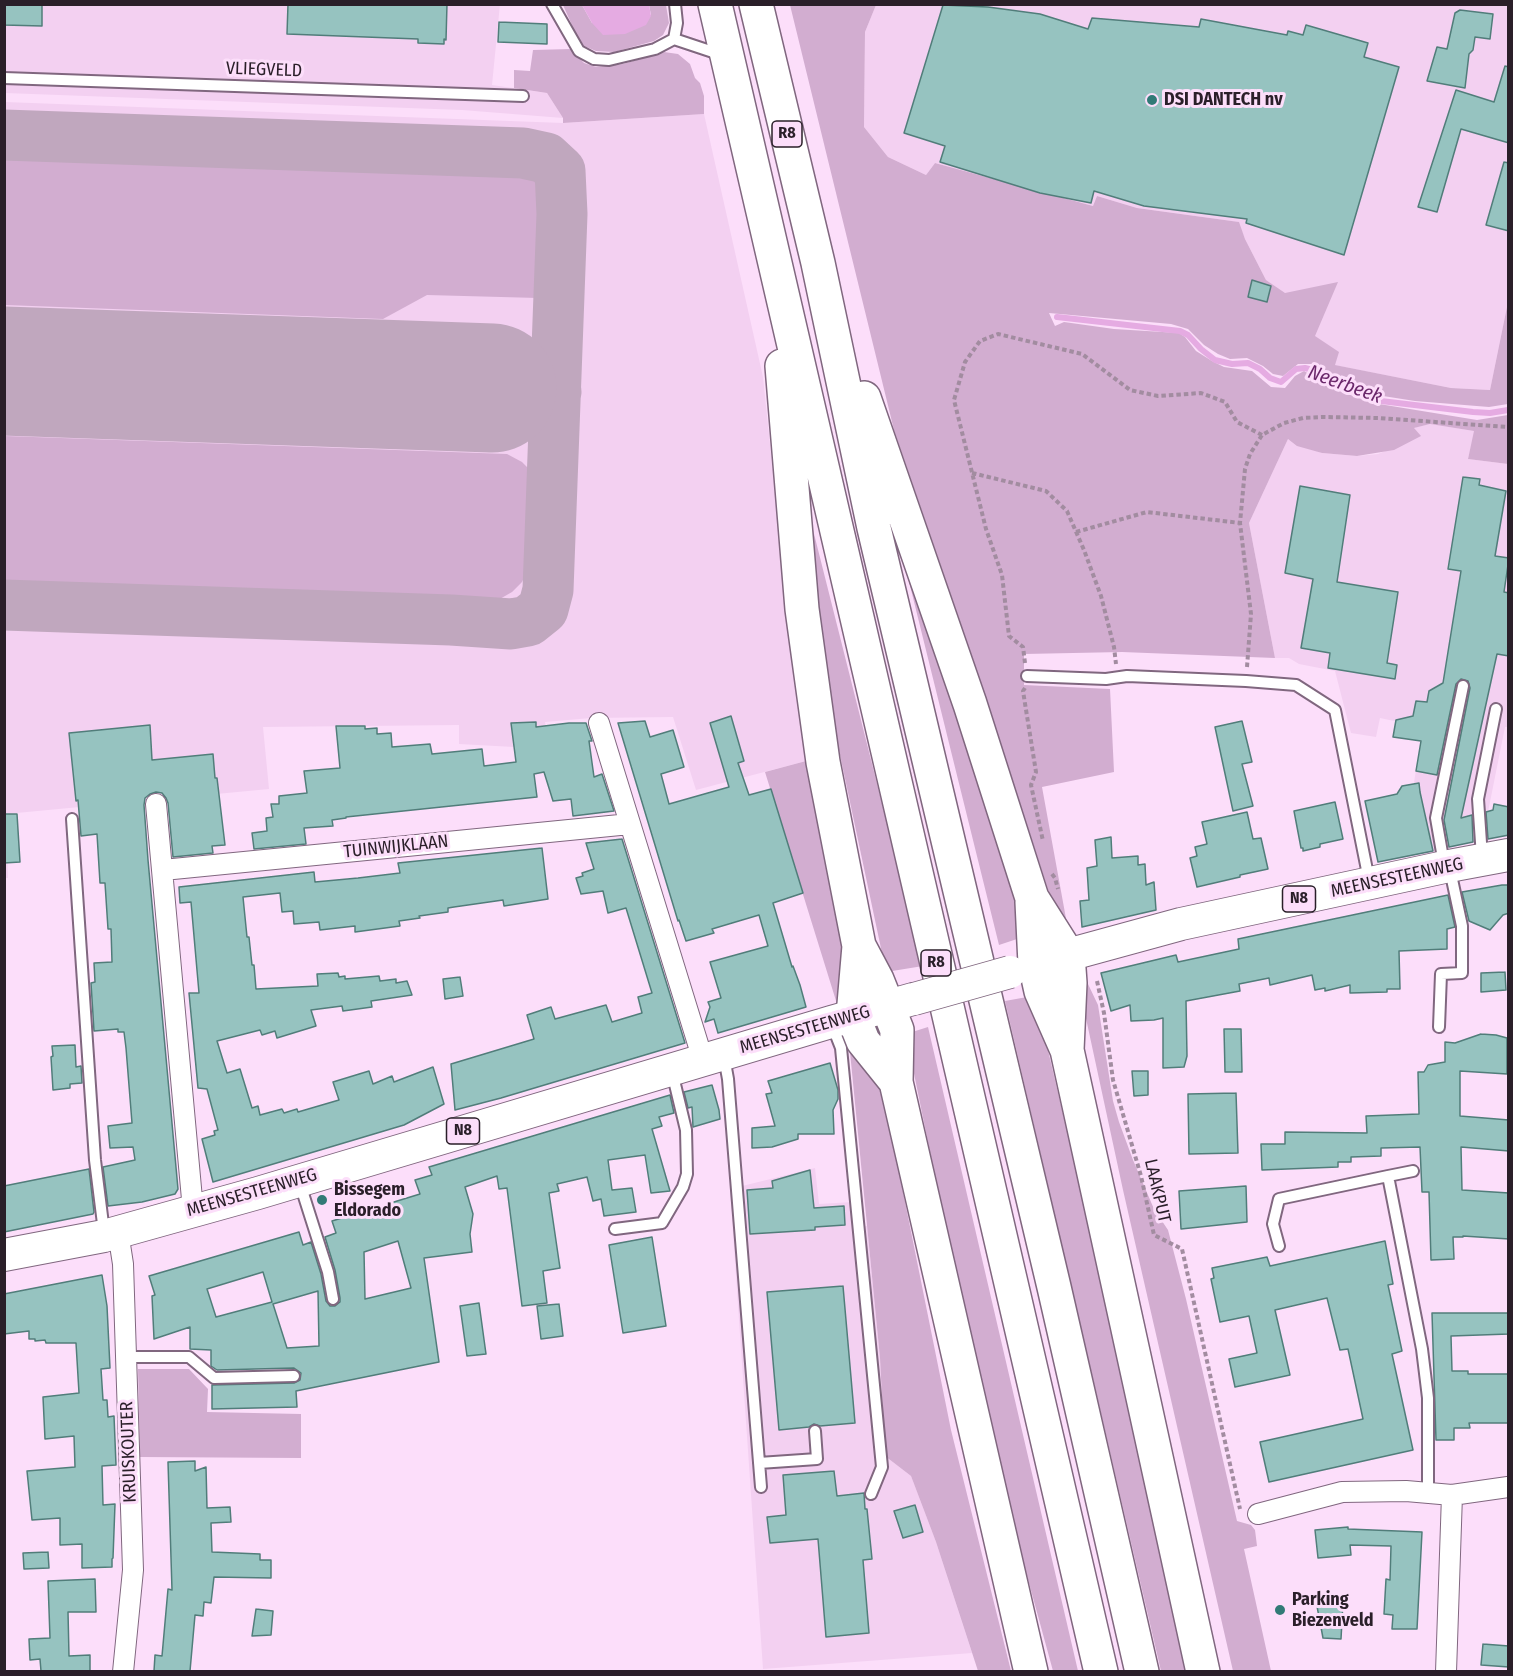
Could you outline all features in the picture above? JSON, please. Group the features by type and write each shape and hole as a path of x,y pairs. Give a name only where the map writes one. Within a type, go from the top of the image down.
{"highway":[{"name":"R8","path":"715,4 1101,1671"},
{"name":"R8","path":"756,4 818,263 874,528 1142,1671"},
{"path":"773,255 802,609 823,762 859,946 877,980 901,1002 897,1030 896,1082 1031,1671"},
{"path":"818,263 970,704 1046,897 1079,952 1070,983 1067,1050"},
{"path":"1046,897 1023,968 1045,1001 1067,1050 1203,1671"},
{"path":"859,946 842,1019 896,1082"}],"main road":[{"name":"MEENSESTEENWEG","path":"110,1234 842,1019 1181,924 1496,858"},
{"name":"N8","path":"4,1255 110,1234"}],"street":[{"path":"599,723 630,824 713,1057"},
{"path":"156,804 193,1210"},
{"name":"TUINWIJKLAAN","path":"163,870 630,824"},
{"name":"KRUISKOUTER","path":"110,1234 123,1264 133,1570 123,1671"},
{"path":"1258,1514 1342,1492 1406,1491 1452,1496 1509,1487"},
{"path":"1446,1671 1452,1496"}],"lane":[{"path":"552,4 579,51 594,59 609,60 632,55 654,49 674,39 727,57"},
{"path":"674,39 677,23 675,4"},
{"name":"VLIEGVELD","path":"4,78 523,96"},
{"path":"1027,676 1106,679 1127,676 1246,681 1296,686 1335,710 1370,884"},
{"path":"1439,1027 1441,974 1462,973 1462,926 1436,818 1463,686"},
{"path":"1496,709 1478,799 1496,858"},
{"path":"72,819 95,1160 110,1234"},
{"path":"842,1019 841,1048 882,1467 872,1494"},
{"path":"713,1057 728,1079 761,1487"},
{"path":"615,1229 662,1223 683,1187 687,1174 686,1130 671,1069"},
{"path":"1279,1246 1273,1224 1279,1199 1413,1171"},
{"path":"1388,1176 1422,1349 1428,1398 1428,1493"},
{"path":"299,1180 328,1272 333,1299"},
{"path":"126,1358 189,1357 214,1378 294,1376"},
{"path":"759,1463 817,1459 814,1431"}],"path":[{"path":"1044,847 1031,784 1036,772 1023,691 1027,676 1023,647 1009,636 1002,575 986,529 954,400 965,362 980,341 998,334 1082,354 1130,390 1158,396 1201,393 1225,402 1237,422 1262,435"},
{"path":"1246,681 1251,614 1240,524 1245,468 1250,454 1262,435 1284,423 1303,418 1323,417 1378,418 1509,428"},
{"path":"972,473 1046,491 1066,511 1088,559 1107,613 1118,677"},
{"path":"1076,532 1147,512 1240,524"},
{"path":"1046,897 1055,878 1048,868"},
{"name":"LAAKPUT","path":"1079,952 1104,1013 1113,1080 1141,1176 1154,1235 1182,1249 1239,1509 1258,1514"}],"shaded area":[{"path":"500,4 492,85 547,93 563,118 462,110 5,93 5,5"},
{"path":"563,5 582,5 592,23 651,15 649,5 666,5 669,23 663,35 654,41 614,52 596,51 584,46"},
{"path":"582,5 649,5 651,16 646,25 625,34 603,35 592,23"},
{"path":"790,5 876,5 865,32 864,127 888,157 926,175 935,163 1093,206 1097,196 1137,208 1239,222 1266,280 1285,293 1338,282 1315,336 1339,352 1335,365 1451,388 1490,390 1508,302 1508,404 1489,407 1383,396 1341,381 1312,364 1298,364 1283,376 1273,374 1247,358 1230,359 1218,354 1204,345 1188,329 1171,324 1049,313 1055,326 1064,322 1114,329 1179,333 1196,351 1212,361 1224,367 1252,371 1271,387 1285,388 1295,376 1304,371 1339,391 1373,403 1477,420 1508,415 1508,464 1468,459 1474,431 1430,424 1414,428 1421,436 1394,450 1357,456 1322,453 1297,446 1288,439 1249,523 1275,658 1122,652 1024,654 1024,685 1110,689 1114,772 1042,787 1067,924 1058,920 976,668 894,430"},
{"path":"876,5 1508,5 1508,302 1490,390 1451,388 1334,365 1338,352 1314,336 1304,290 1285,294 1266,280 1238,222 1137,208 1097,196 1093,206 935,163 926,175 888,157 864,127 865,32"},
{"path":"571,49 584,63 596,67 623,64 664,52 678,54 690,64 695,78 700,83 704,96 704,114 563,123 563,118 547,93 514,88 514,70 530,71 533,50"},
{"path":"5,102 563,123 704,114 763,377 794,675 806,761 696,790 673,717 591,718 545,722 548,744 514,747 459,744 459,725 263,727 269,789 6,814 8,878 5,878"},
{"path":"5,152 515,169 538,181 543,193 540,297 427,295 383,319 5,305"},
{"path":"1430,424 1475,431 1468,459 1508,464 1508,727 1505,727 1485,839 1425,854 1412,795 1424,720 1408,717 1394,721 1380,718 1376,737 1351,733 1335,671 1299,664 1289,658 1275,658 1249,523 1288,439 1322,453 1357,456 1378,454 1420,436 1413,428"},
{"path":"5,436 507,454 522,462 529,469 533,479 529,567 522,582 512,592 486,605 5,589"},
{"path":"808,510 923,966 886,972 829,703"},
{"path":"894,521 1003,841 1023,937 999,945"},
{"path":"806,761 849,982 844,995 837,1004 765,772"},
{"path":"1088,984 1098,1005 1113,1101 1119,1122 1154,1209 1168,1230 1237,1521 1251,1525 1255,1530 1257,1546 1244,1549 1271,1671 1233,1671 1123,1190 1079,986"},
{"path":"1027,997 1039,1012 1194,1671 1161,1671 1005,1001"},
{"path":"928,1027 1078,1671 1053,1671 984,1418 906,1034"},
{"path":"858,1051 878,1082 900,1177 951,1430 1011,1671 978,1671 936,1542 911,1476 885,1456 880,1358 850,1052"},
{"path":"815,1168 819,1204 853,1202 854,1226 867,1226 880,1358 885,1456 911,1476 936,1542 972,1653 763,1669 730,1189"},
{"path":"138,1369 189,1369 208,1389 207,1412 301,1414 301,1458 140,1457"}],"building":[{"path":"4,4 42,4 42,26 4,25"},
{"path":"288,4 447,4 446,40 444,39 444,44 418,43 418,39 287,34"},
{"name":"DSI DANTECH nv","path":"943,5 988,7 1040,14 1088,29 1092,18 1199,27 1201,19 1287,35 1288,31 1303,35 1306,25 1368,43 1364,57 1399,67 1344,255 1246,223 1247,219 1144,206 1094,191 1091,203 1040,193 940,162 945,146 904,133"},
{"path":"1460,10 1493,14 1490,39 1475,37 1473,50 1469,54 1465,88 1427,81 1437,47 1447,49 1455,13"},
{"path":"499,22 547,24 547,44 498,42"},
{"path":"1505,66 1509,67 1509,143 1461,129 1437,212 1418,207 1456,90 1494,102"},
{"path":"1504,162 1509,163 1509,231 1486,225"},
{"path":"1252,280 1271,286 1267,302 1248,297"},
{"path":"1463,477 1480,479 1479,485 1506,491 1495,556 1509,558 1504,592 1509,593 1509,656 1497,654 1461,818 1472,815 1473,842 1449,847 1444,820 1470,688 1468,681 1461,679 1456,684 1437,775 1416,771 1421,741 1393,737 1396,720 1413,716 1416,701 1427,702 1429,691 1443,683 1461,571 1448,569"},
{"path":"1300,486 1350,495 1337,582 1398,592 1387,663 1397,665 1395,679 1328,668 1330,653 1301,648 1313,579 1285,573"},
{"path":"731,716 744,761 738,763 749,795 771,789 803,893 773,903 806,1007 718,1033 714,1019 705,1022 710,1007 708,1002 721,998 710,962 768,946 759,915 712,929 714,933 686,941 618,723 645,721 650,737 673,730 684,767 661,774 669,804 729,787 710,723"},
{"path":"1242,721 1252,762 1242,764 1253,806 1233,811 1215,727"},
{"path":"536,722 536,727 586,723 592,741 589,741 594,777 602,774 614,811 573,816 571,799 553,801 544,772 534,774 537,797 346,817 332,820 333,826 304,828 306,844 254,849 252,833 267,831 266,818 273,817 271,804 279,804 279,796 307,793 304,771 340,768 336,726 377,728 377,734 391,733 392,747 430,744 432,754 482,749 484,766 516,762 511,723"},
{"path":"150,725 152,760 213,754 225,845 212,846 213,853 173,857 166,798 162,793 156,792 145,798 148,860 178,1189 175,1194 142,1202 108,1206 103,1167 135,1160 133,1147 110,1148 108,1126 132,1123 126,1048 124,1032 118,1032 118,1029 94,1031 91,983 95,982 94,963 112,962 111,929 108,929 105,883 100,883 97,834 81,836 69,733"},
{"path":"1419,783 1433,851 1378,862 1365,801 1397,794 1402,786"},
{"path":"1335,802 1343,839 1320,844 1320,847 1303,851 1294,811"},
{"path":"1494,804 1509,807 1509,835 1488,839 1486,812 1493,810"},
{"path":"1247,812 1253,839 1261,838 1268,869 1197,887 1190,858 1197,856 1195,847 1207,844 1202,822"},
{"path":"4,814 17,814 20,862 4,863"},
{"path":"1111,837 1112,858 1138,856 1138,865 1145,864 1146,885 1154,882 1156,910 1082,927 1080,901 1089,900 1087,868 1097,866 1095,840"},
{"path":"622,839 685,1043 455,1110 451,1064 534,1039 527,1015 551,1007 555,1019 606,1005 612,1022 642,1013 638,997 652,993 626,908 608,913 603,891 581,894 576,878 594,869 586,843"},
{"path":"542,848 548,899 504,906 503,900 448,908 448,912 399,921 400,926 355,932 355,926 320,930 319,922 294,924 293,911 282,912 280,893 243,897 256,989 318,986 317,974 338,973 339,977 345,976 345,979 379,976 380,981 396,979 396,983 407,981 412,995 371,1001 372,1007 343,1011 342,1006 311,1010 316,1026 277,1038 275,1031 262,1035 260,1030 217,1041 227,1073 240,1069 252,1108 258,1106 260,1115 282,1109 284,1113 297,1109 298,1112 339,1100 333,1082 369,1071 373,1084 392,1076 394,1082 433,1067 444,1104 404,1125 213,1182 202,1139 215,1135 214,1131 218,1130 207,1089 198,1088 189,993 199,993 191,902 180,903 179,887 314,872 315,882 358,878 400,873 398,863"},
{"path":"1509,885 1509,913 1503,915 1490,930 1469,921 1462,892"},
{"path":"1448,895 1455,927 1447,929 1447,949 1399,951 1400,989 1387,989 1387,992 1350,993 1350,985 1325,991 1325,988 1315,990 1312,975 1270,985 1269,978 1239,984 1240,991 1186,1001 1187,1056 1184,1067 1163,1068 1163,1018 1131,1021 1130,1005 1111,1011 1101,973 1176,955 1178,962 1239,949 1238,939"},
{"path":"1505,972 1506,990 1481,992 1481,973"},
{"path":"460,977 463,996 445,999 443,979"},
{"path":"1224,1029 1241,1029 1242,1072 1225,1072"},
{"path":"1481,1034 1507,1038 1507,1074 1460,1071 1460,1116 1509,1120 1509,1151 1461,1147 1462,1190 1509,1193 1509,1239 1453,1237 1454,1259 1431,1260 1429,1192 1422,1192 1420,1147 1381,1148 1381,1156 1351,1157 1351,1162 1338,1162 1338,1167 1262,1170 1261,1144 1285,1144 1285,1132 1367,1133 1366,1116 1419,1114 1418,1072 1424,1072 1428,1065 1445,1062 1445,1042 1455,1043"},
{"path":"75,1045 76,1067 81,1066 82,1083 70,1084 70,1088 53,1090 52,1046"},
{"path":"830,1063 838,1090 838,1099 833,1110 834,1134 798,1134 798,1139 772,1147 752,1148 752,1128 775,1126 766,1094 772,1093 768,1081"},
{"path":"1132,1071 1148,1071 1148,1095 1134,1096"},
{"path":"712,1085 720,1119 693,1127 692,1107 688,1108 684,1092"},
{"path":"1236,1093 1238,1153 1189,1154 1188,1094"},
{"path":"670,1095 674,1113 659,1117 662,1126 652,1129 670,1191 651,1193 645,1155 608,1160 612,1190 632,1188 636,1212 604,1216 601,1199 593,1201 587,1177 557,1184 559,1191 549,1193 560,1268 543,1271 547,1303 522,1306 507,1188 499,1189 497,1176 465,1187 473,1214 470,1234 472,1252 424,1258 439,1362 296,1391 297,1407 212,1409 212,1385 294,1383 300,1380 301,1373 294,1368 217,1370 211,1366 211,1350 190,1349 190,1327 154,1339 152,1296 155,1295 149,1276 299,1232 303,1245 311,1242 321,1274 326,1301 330,1306 335,1306 340,1302 340,1298 335,1270 325,1237 336,1233 332,1221 420,1194 415,1180 432,1175 429,1167","holes":["398,1241 411,1288 365,1299 364,1252","263,1272 272,1302 216,1317 207,1289","318,1291 319,1346 287,1348 273,1304"]},
{"path":"89,1169 93,1214 4,1232 4,1186"},
{"path":"810,1170 814,1208 844,1206 845,1225 815,1227 815,1230 750,1234 747,1190 773,1188 772,1181"},
{"path":"1246,1186 1247,1222 1181,1229 1179,1191"},
{"path":"652,1237 666,1326 623,1333 609,1245"},
{"path":"1385,1241 1393,1284 1388,1285 1402,1351 1392,1354 1413,1450 1269,1482 1260,1442 1363,1419 1348,1349 1340,1350 1327,1298 1275,1310 1290,1375 1235,1387 1229,1359 1257,1353 1249,1316 1220,1322 1211,1279 1214,1278 1212,1268 1267,1257 1270,1266"},
{"path":"102,1275 107,1306 110,1368 101,1369 103,1400 107,1400 108,1417 114,1416 116,1465 102,1466 103,1505 115,1504 113,1558 112,1567 82,1568 82,1544 60,1545 60,1518 32,1520 27,1471 75,1467 74,1436 45,1439 43,1397 79,1393 76,1343 35,1341 35,1339 29,1339 29,1331 4,1334 4,1294"},
{"path":"843,1286 855,1423 820,1426 814,1424 809,1427 779,1430 767,1292"},
{"path":"479,1303 486,1354 467,1356 460,1306"},
{"path":"559,1304 563,1336 541,1339 537,1306"},
{"path":"1432,1313 1509,1313 1509,1334 1451,1336 1452,1371 1468,1371 1468,1374 1509,1374 1509,1423 1469,1423 1470,1428 1454,1428 1454,1440 1436,1440"},
{"path":"195,1461 195,1471 206,1467 207,1508 230,1507 231,1522 211,1523 212,1552 260,1554 260,1560 271,1560 271,1578 214,1577 211,1603 204,1602 203,1616 195,1615 190,1671 154,1671 155,1655 162,1656 168,1589 172,1590 168,1462"},
{"path":"834,1471 837,1496 864,1493 872,1559 863,1560 869,1633 826,1637 818,1539 770,1543 767,1517 786,1515 783,1475"},
{"path":"915,1505 923,1532 903,1538 894,1511"},
{"path":"1348,1527 1348,1529 1422,1532 1417,1629 1392,1629 1393,1615 1384,1614 1386,1579 1390,1580 1391,1546 1350,1545 1351,1555 1318,1558 1315,1530"},
{"path":"48,1552 49,1568 24,1569 23,1553"},
{"path":"95,1579 96,1612 68,1612 69,1656 90,1655 90,1671 41,1671 40,1659 30,1660 29,1639 50,1638 48,1581"},
{"path":"1316,1601 1343,1602 1341,1639 1323,1638"},
{"path":"256,1609 273,1611 271,1635 252,1636"},
{"path":"1483,1644 1509,1646 1509,1667 1481,1665"}],"waterway":[{"name":"Neerbeek","path":"1057,317 1180,331 1188,335 1215,360 1232,364 1248,363 1260,369 1270,378 1281,382 1296,369 1305,368 1316,371 1345,389 1381,401 1473,412 1490,413 1508,410"}],"taxiway":[{"path":"4,135 523,153 546,158 560,171 562,214 548,590 543,609 528,621 511,624 4,605"},
{"path":"492,388 556,392"}],"runway":[{"path":"4,371 492,388"}],"place":[{"name":"DSI DANTECH nv","path":"1152,100"},
{"name":"Bissegem Eldorado","path":"322,1200"},
{"name":"Parking Biezenveld","path":"1280,1610"}]}
